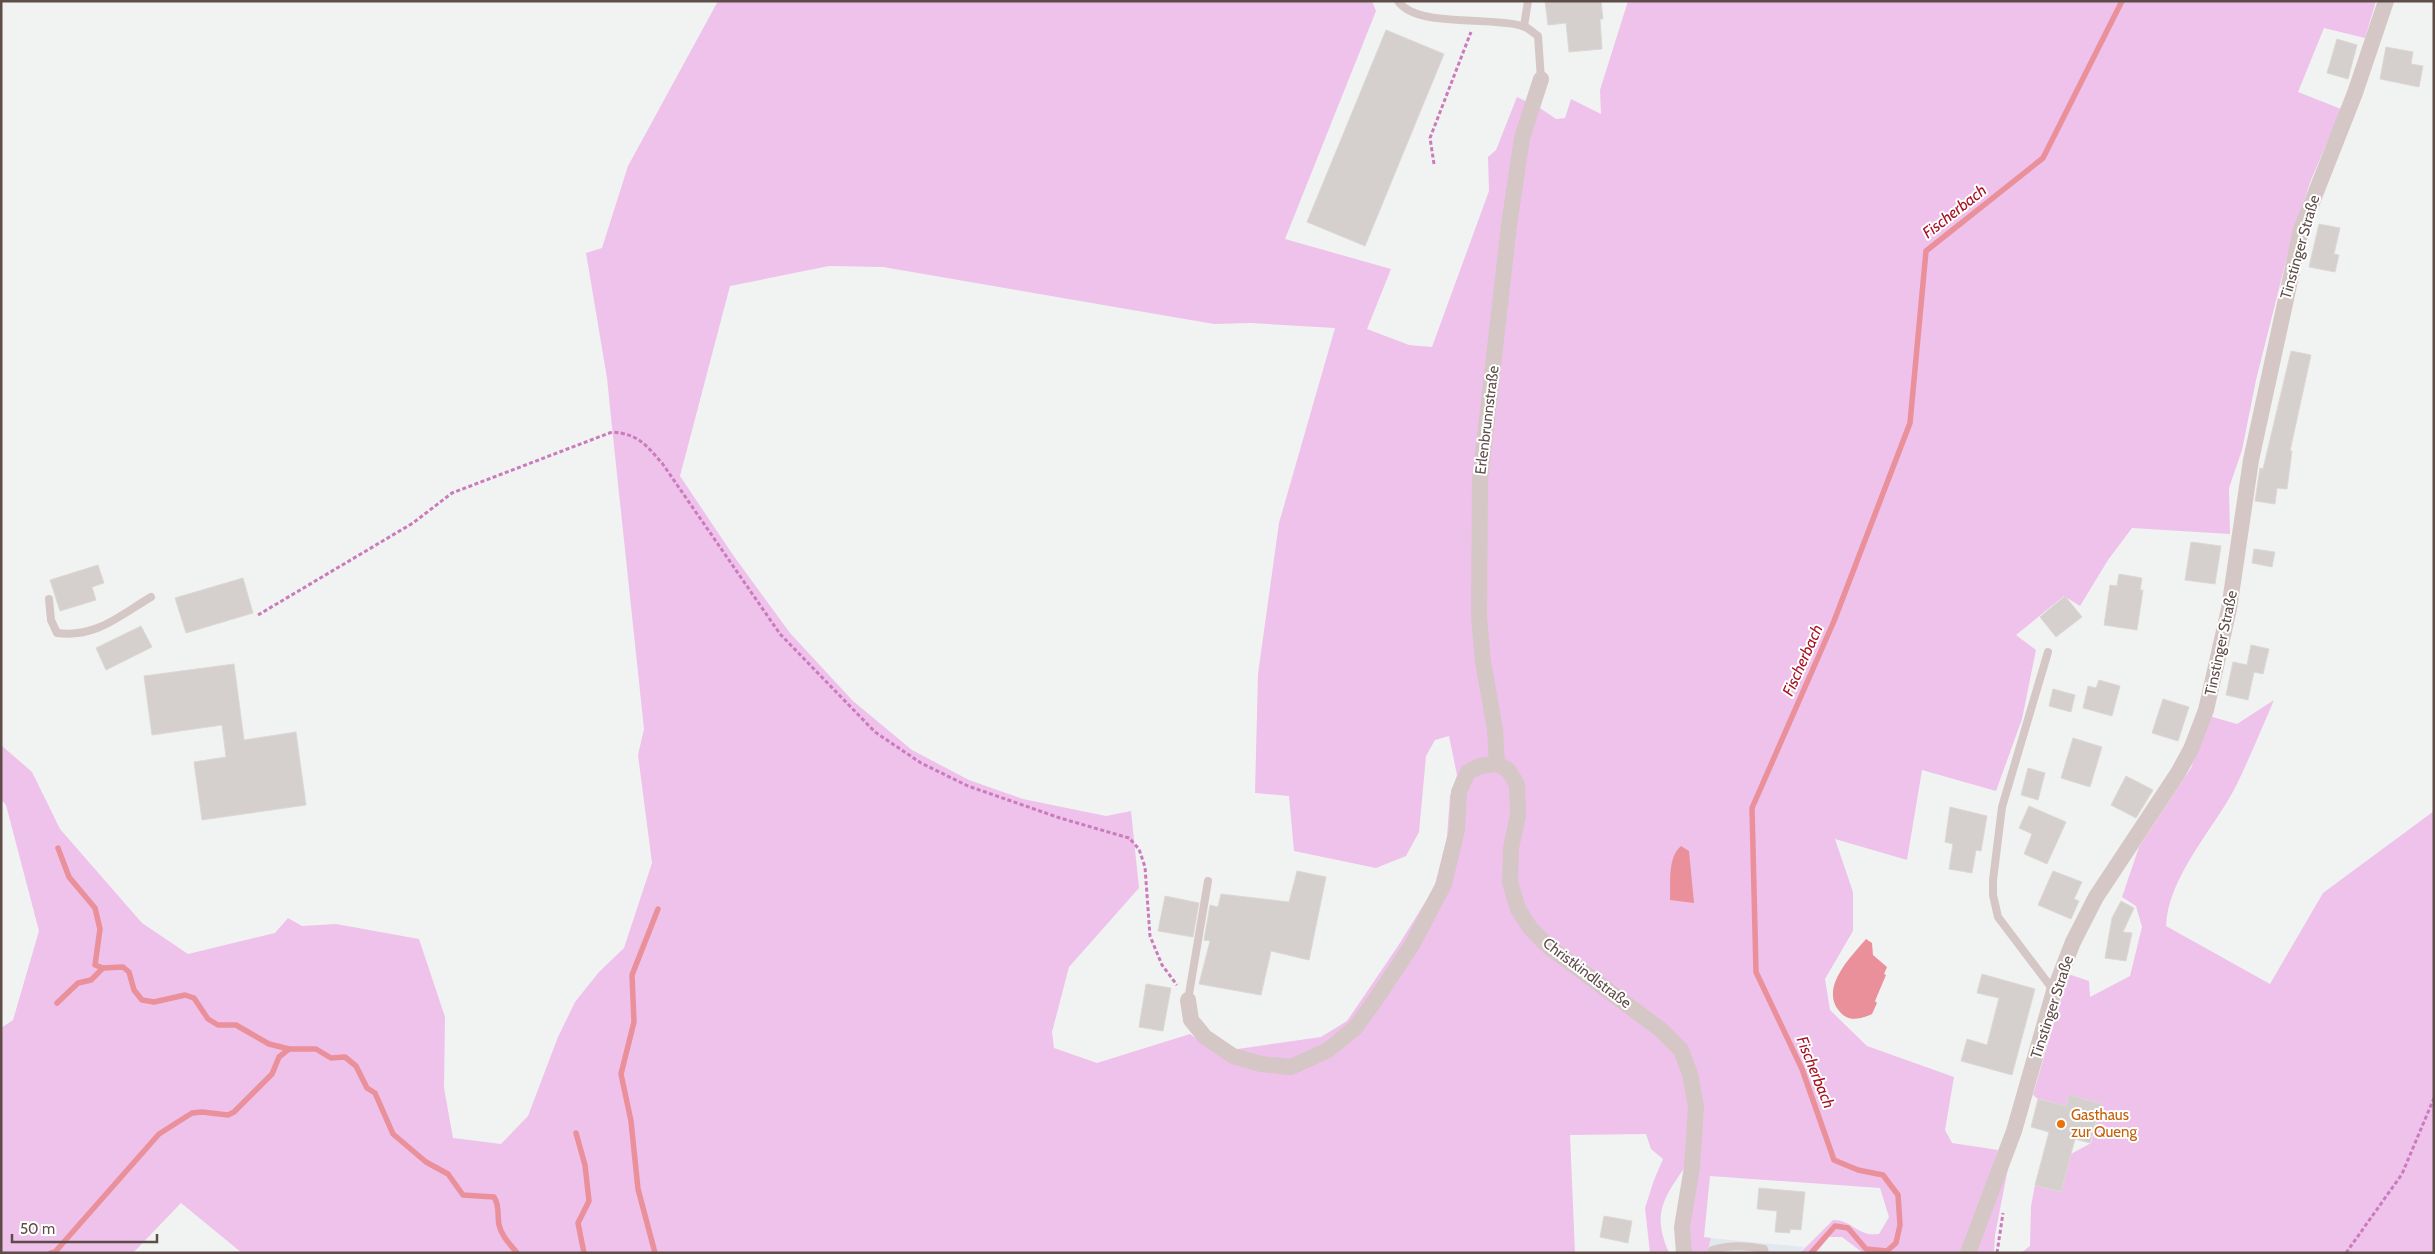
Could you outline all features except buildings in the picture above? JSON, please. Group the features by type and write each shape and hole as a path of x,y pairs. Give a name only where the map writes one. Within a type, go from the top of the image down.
{"street":[{"name":"Tinstinger Straße","path":"1968,1253 2014,1131 2054,992 2073,942 2096,897 2178,774 2191,749 2206,710 2230,608 2251,460 2301,230 2355,93 2386,1"},
{"name":"Erlenbrunnstraße","path":"1497,764 1495,729 1483,662 1479,616 1480,480 1509,225 1522,138 1541,79"},
{"path":"1188,1000 1191,1020 1206,1037 1233,1056 1261,1064 1291,1067 1328,1050 1355,1028 1374,1002 1412,945 1444,884 1457,830 1459,792 1468,772 1480,766 1497,764"},
{"name":"Christkindlstraße","path":"1497,764 1508,770 1517,784 1518,815 1511,848 1510,882 1518,909 1531,929 1549,947 1648,1018 1681,1050 1690,1074 1696,1108 1692,1167 1682,1227 1684,1253"}],"lane":[{"path":"1398,1 1403,8 1410,12 1442,18 1524,26 1538,36 1541,79"},
{"path":"1524,26 1528,1"},
{"path":"49,598 51,620 57,633 70,634 94,631 151,597"},
{"path":"2048,652 2002,807 1993,880 1993,895 1998,917 2054,992"},
{"path":"1188,1000 1208,881"},
{"path":"1711,1253 1712,1250 1724,1246 1749,1245 1764,1249 1765,1253"}],"path":[{"path":"1434,164 1430,138 1476,20"},
{"path":"258,615 413,523 452,493 612,432 628,434 642,441 662,463 780,634 875,732 921,763 968,786 1060,818 1129,838 1139,849 1145,867 1150,936 1162,965 1188,1000"},
{"path":"2346,1253 2402,1174 2434,1098"}],"shaded area":[{"path":"718,1 1372,1 1376,11 1285,239 1391,269 1367,329 1409,345 1432,347 1489,191 1488,157 1496,150 1517,97 1540,108 1556,119 1565,118 1571,99 1601,114 1600,90 1628,1 2376,1 2365,38 2324,28 2298,92 2341,109 2311,180 2294,229 2256,380 2242,450 2229,488 2230,534 2132,528 2108,560 2080,606 2064,596 2016,635 2036,650 2022,719 1996,791 1922,770 1907,860 1835,839 1853,892 1853,931 1825,979 1830,1010 1867,1046 1954,1077 1945,1130 1952,1143 1998,1150 1963,1253 1863,1253 1842,1237 1829,1237 1816,1253 1800,1253 1833,1220 1846,1223 1865,1233 1879,1234 1889,1217 1880,1188 1710,1176 1704,1237 1711,1238 1707,1253 1691,1253 1685,1167 1671,1188 1662,1207 1661,1228 1669,1253 1650,1253 1645,1208 1663,1159 1651,1149 1646,1134 1570,1135 1575,1253 242,1253 181,1203 133,1253 1,1253 1,1028 13,1020 39,931 6,805 1,799 1,745 32,772 60,829 142,923 188,954 275,933 288,918 302,926 336,924 419,939 445,1017 444,1088 453,1138 501,1144 528,1116 558,1037 575,1002 599,972 624,948 652,863 638,755 644,729 607,378 586,253 602,248 628,166","holes":["829,266 883,267 1214,324 1251,323 1335,328 1279,523 1258,674 1255,793 1289,796 1294,851 1376,868 1406,856 1419,832 1426,756 1435,740 1449,736 1457,775 1450,796 1447,837 1434,888 1398,946 1347,1021 1321,1037 1238,1049 1222,1057 1190,1034 1097,1063 1054,1048 1052,1032 1069,967 1139,888 1131,811 1106,816 1023,799 969,780 912,750 853,701 790,633 733,555 680,476 730,286"]},
{"path":"2274,700 2237,784 2194,853 2175,889 2169,907 2166,926 2270,984 2323,893 2434,811 2434,1253 2021,1253 2030,1246 2031,1206 2035,1185 2061,1192 2071,1154 2091,1143 2101,1104 2069,1096 2066,1106 2038,1099 2033,1095 2068,974 2089,981 2090,997 2130,976 2142,927 2136,906 2122,897 2139,847 2191,768 2209,716 2237,724"},
{"path":"1681,846 1689,851 1694,903 1670,900 1672,864"},
{"path":"1866,939 1872,943 1873,955 1887,967 1884,974 1886,975 1875,1001 1877,1003 1872,1014 1854,1019 1843,1015 1836,1006 1833,996 1834,985 1838,975"},
{"path":"2009,1163 1995,1235 1994,1253 1974,1253"},
{"path":"1711,1238 1804,1247 1800,1253 1707,1253"}],"waterway":[{"name":"Fischerbach","path":"1811,1253 1835,1226 1848,1228 1866,1249 1887,1251 1896,1243 1900,1225 1898,1195 1883,1175 1858,1170 1834,1160 1802,1069 1756,972 1752,808 1834,621 1910,423 1926,251 2043,158 2122,1"},
{"path":"58,848 69,877 95,908 100,929 95,965 103,968 123,967 129,972 134,990 142,1000 154,1002 185,995 194,998 208,1019 218,1025 236,1025 269,1044 289,1049 316,1049 331,1058 345,1057 356,1066 367,1088 375,1093 393,1134 426,1162 448,1174 463,1195 494,1197 497,1204 500,1229 517,1253"},
{"path":"655,1253 638,1189 631,1121 621,1074 634,1022 632,975 658,909"},
{"path":"57,1003 78,983 91,980 103,968"},
{"path":"51,1253 55,1252 159,1134 192,1113 202,1112 228,1115 234,1112 272,1074 279,1057 289,1049"},
{"path":"576,1133 585,1165 589,1201 578,1223 584,1253"}],"place":[{"name":"Gasthaus zur Queng","path":"2061,1124"}]}
